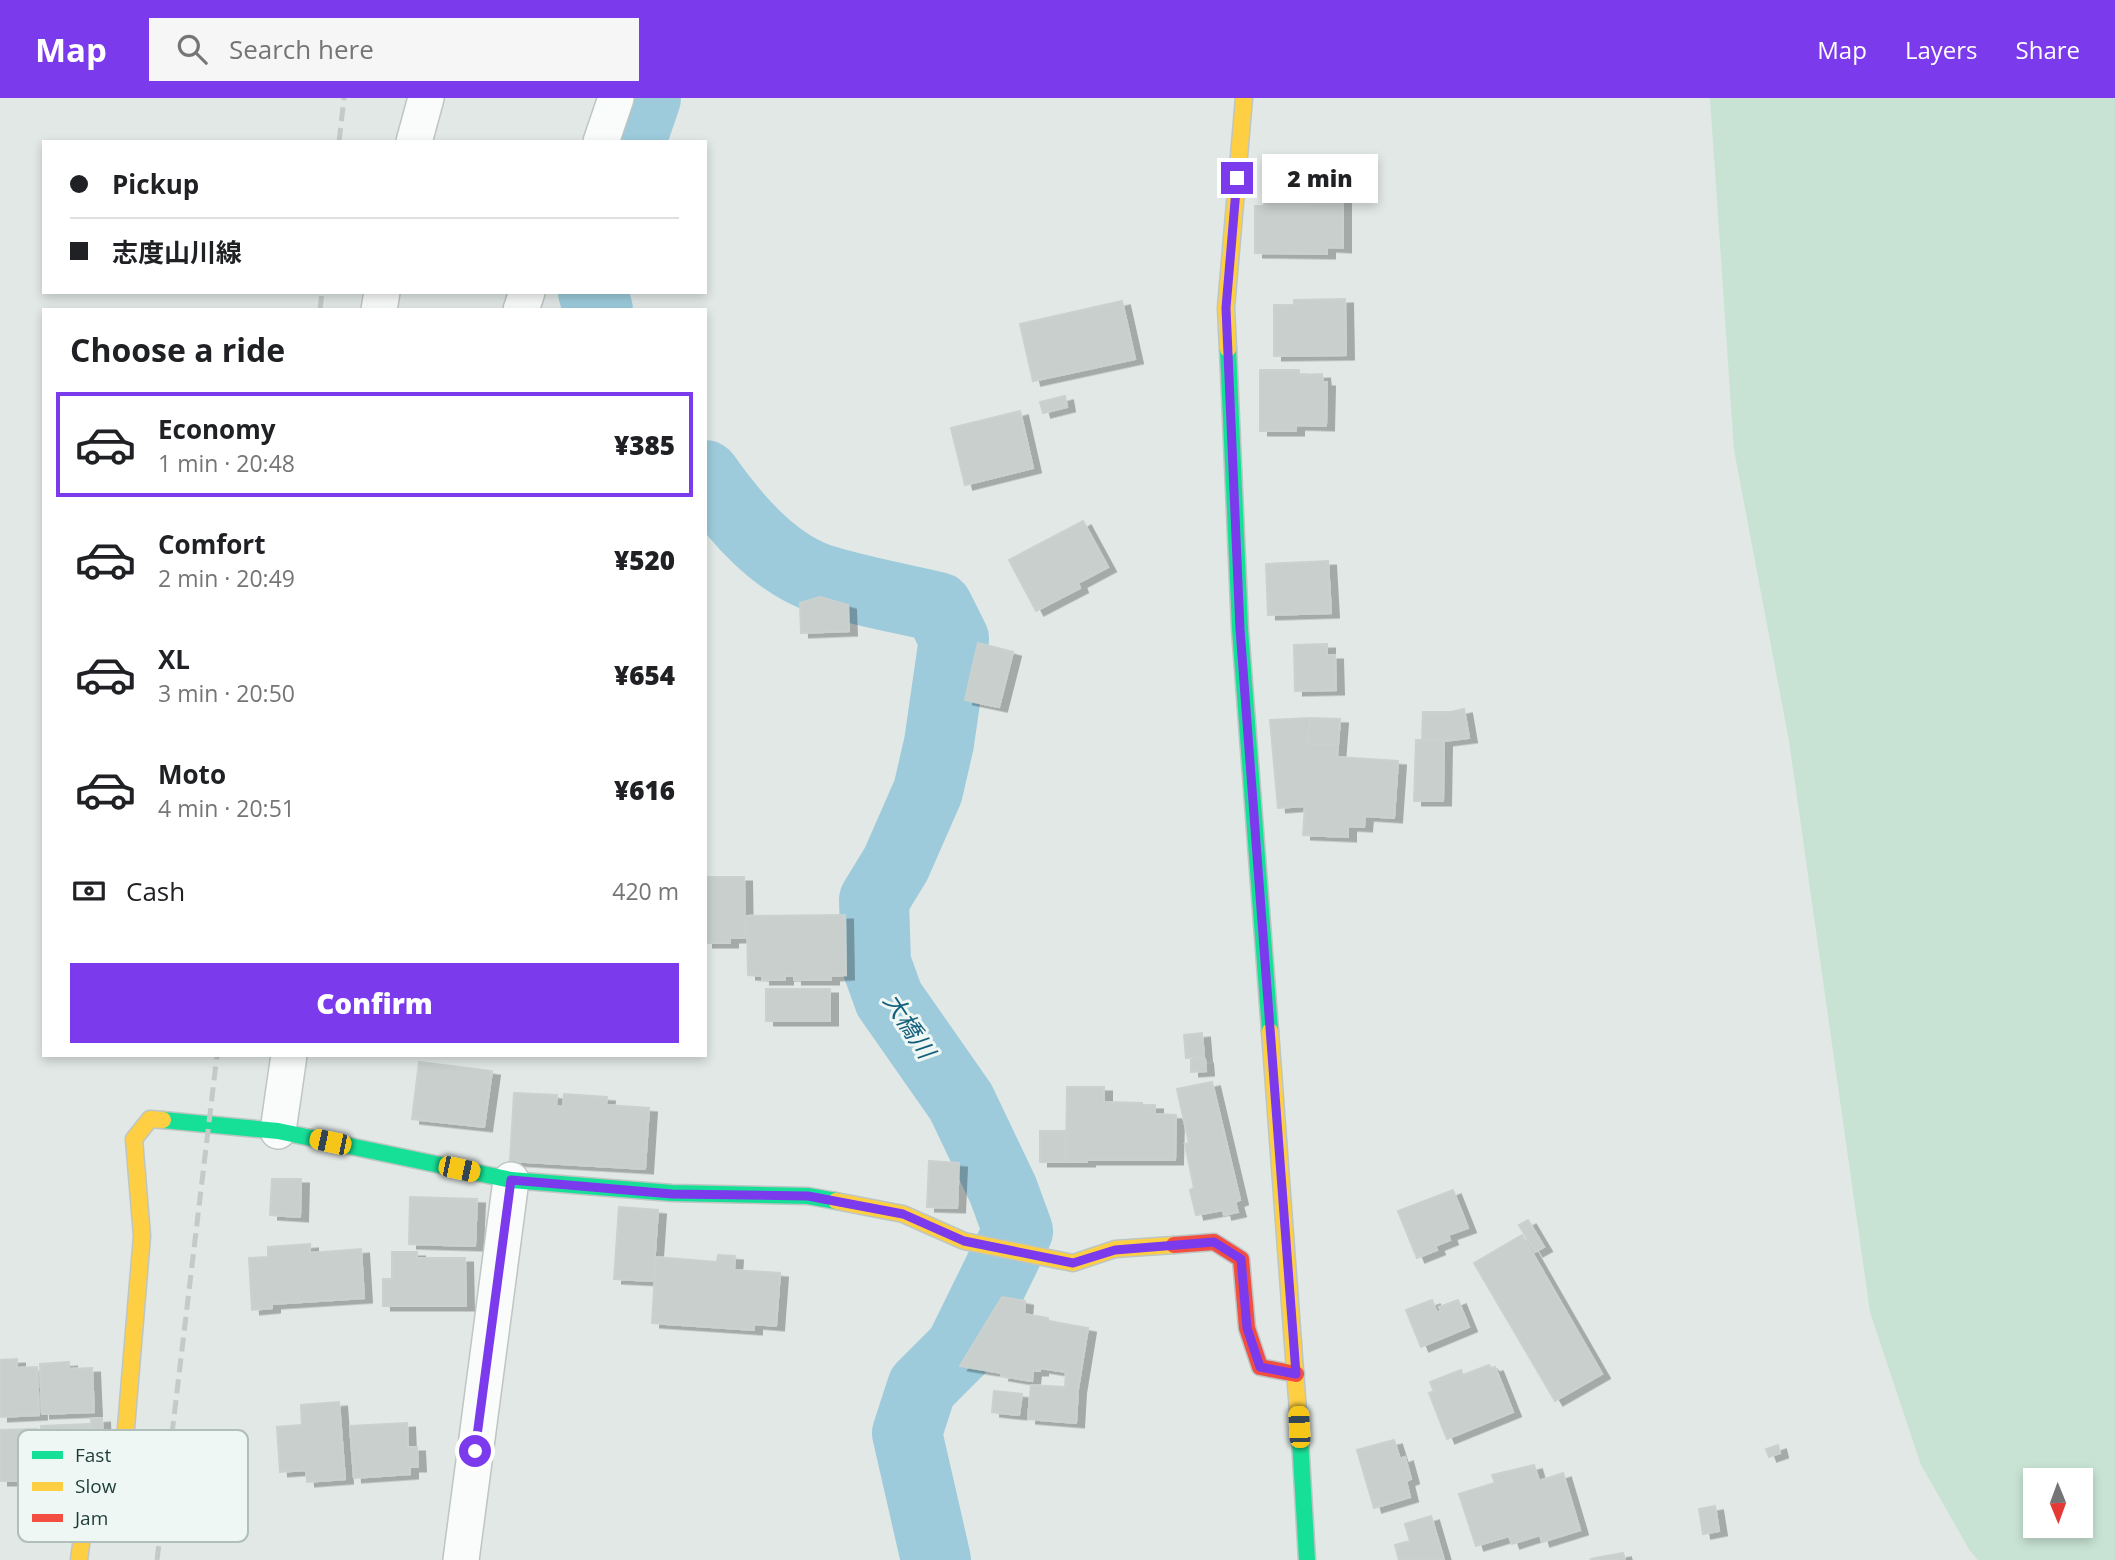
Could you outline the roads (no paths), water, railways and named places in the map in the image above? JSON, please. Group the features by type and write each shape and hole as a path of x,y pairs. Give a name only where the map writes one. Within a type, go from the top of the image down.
{"street":[{"path":"415,140 426,98"},
{"path":"602,140 616,98"},
{"path":"1244,98 1226,308 1240,629 1296,1374 1307,1560"},
{"path":"278,1131 289,1057"},
{"path":"126,1430 142,1236 134,1139 150,1119 278,1131 511,1180 672,1194 808,1196 903,1214 964,1241 1073,1263 1115,1250 1214,1242 1241,1259 1247,1328 1260,1367 1296,1374"},
{"path":"461,1560 511,1180"},
{"path":"79,1560 81,1542"}],"waterway":[{"name":"大橋川","path":"632,140 646,98"},
{"name":"大橋川","path":"594,294 597,308"},
{"name":"大橋川","path":"707,478 728,506 756,536 786,561 821,579 938,607 954,639 939,743 928,791 896,864 874,900 876,963 889,999 961,1102 1003,1190 1018,1231 960,1349 922,1387 907,1433 936,1560"}],"railway":[{"path":"339,140 344,98"},
{"path":"320,308 322,294"},
{"path":"172,1430 217,1057"},
{"path":"157,1560 159,1542"}]}
